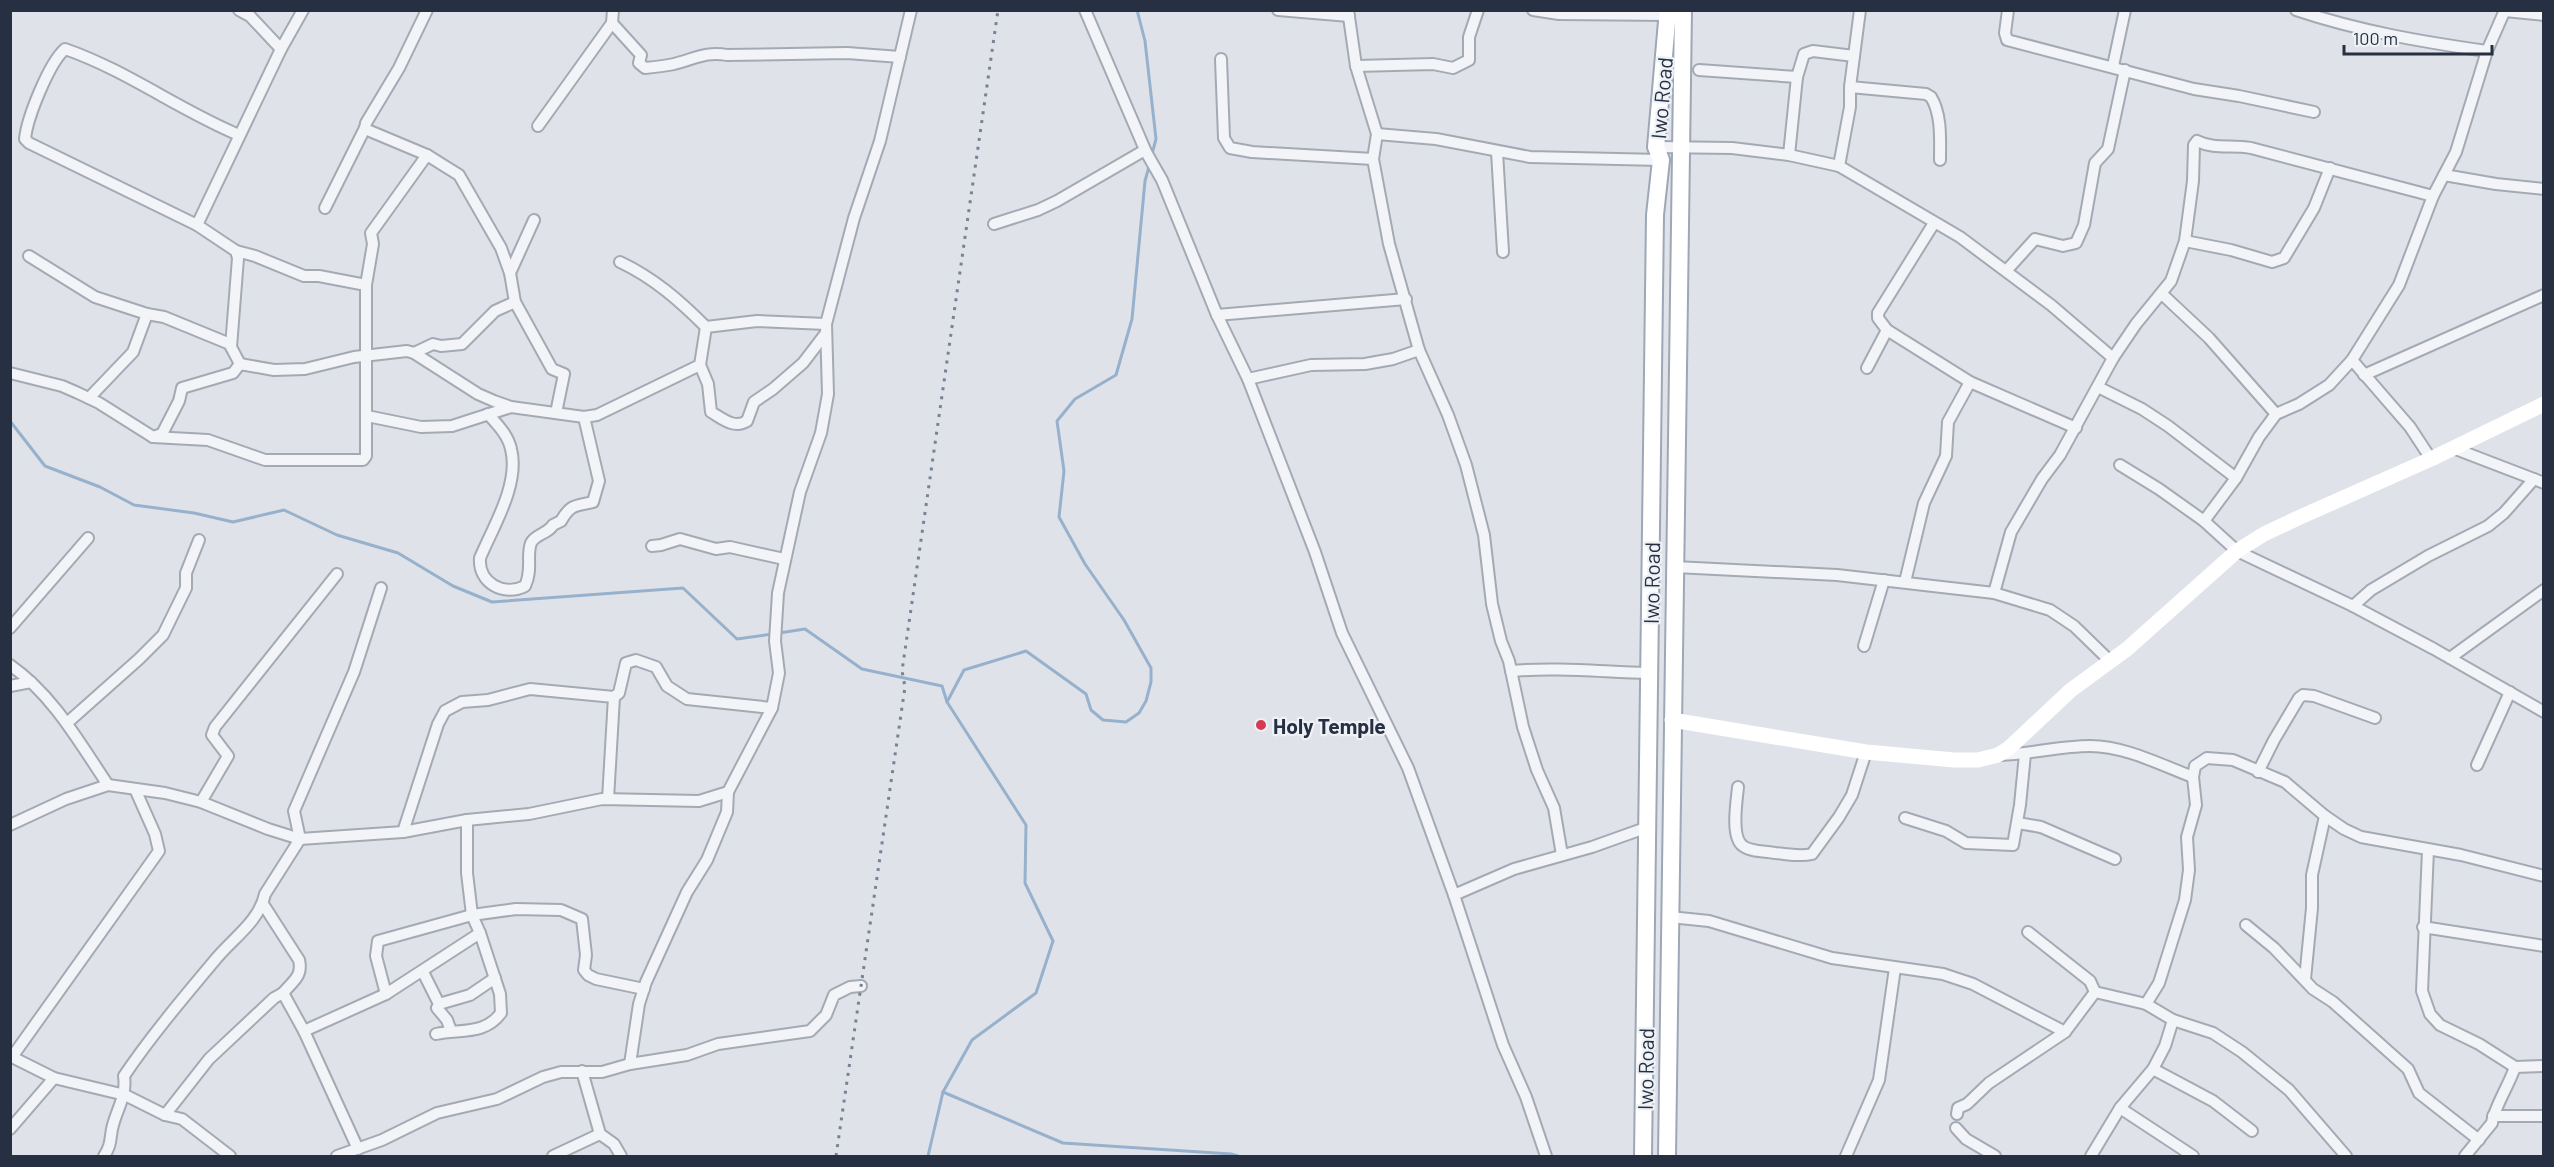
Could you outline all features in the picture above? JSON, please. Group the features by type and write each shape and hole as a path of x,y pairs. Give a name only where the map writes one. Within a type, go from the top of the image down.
{"main road":[{"name":"Iwo Road","path":"1667,1156 1680,148 1673,12"},
{"name":"Iwo Road","path":"1643,1156 1655,215 1658,154 1673,12"}],"street":[{"path":"239,10 250,16 281,49"},
{"path":"197,225 281,49 303,10"},
{"path":"325,208 427,10"},
{"path":"538,126 612,23 614,10"},
{"path":"630,1064 639,1004 644,989 678,910 707,860 728,812 728,792 772,708 779,673 775,628 784,559 800,492 822,434 828,394 826,329 854,218 879,141 911,10"},
{"path":"1085,10 1145,151 1162,180 1218,315 1248,379 1315,552 1342,633 1408,768 1454,895 1503,1045 1526,1097 1546,1156"},
{"path":"1278,10 1348,14 1356,66 1377,135 1373,159 1389,244 1419,350 1448,415 1466,465 1484,535 1492,604 1501,641 1511,671 1523,727 1537,770 1554,808 1562,855"},
{"path":"1356,66 1433,64 1453,68 1469,60 1469,37 1478,10"},
{"path":"1533,10 1673,12"},
{"path":"1839,166 1850,108 1850,87 1860,10"},
{"path":"2008,10 2005,37 2007,40 2194,89 2314,112"},
{"path":"2113,66 2125,10"},
{"path":"2296,10 2341,25 2412,41 2487,51"},
{"path":"2204,521 2236,478 2259,437 2276,414 2299,404 2329,385 2352,360 2399,285 2433,196 2466,126 2487,51 2505,11 2544,15"},
{"path":"612,23 641,56 639,63 645,68 675,64 715,52 728,55 847,53 900,57"},
{"path":"239,135 205,120 112,69 65,49 58,55 39,93 26,135 29,143 197,225 236,251 255,256 304,276 319,276 366,285"},
{"path":"1789,155 1797,77 1802,58 1806,52 1854,56"},
{"path":"1221,59 1224,138 1230,148 1246,152 1373,159"},
{"path":"1700,70 1797,77"},
{"path":"2007,270 2035,238 2063,246 2076,243 2084,225 2095,163 2108,149 2125,70"},
{"path":"1850,87 1926,94 1931,97 1937,111 1940,160"},
{"path":"365,128 427,155 459,175 501,248 510,273 514,302 552,369 564,374 556,413"},
{"path":"1377,135 1436,139 1497,152 1550,158 1658,154 1680,148 1732,148 1789,155 1839,166 1960,237 2007,270 2113,358"},
{"path":"1994,593 2011,532 2042,479 2076,428 2113,358 2136,324 2171,281 2185,241 2193,181 2194,145 2197,141 2223,148 2235,144 2251,147 2433,196"},
{"path":"409,147 417,170"},
{"path":"994,224 1038,210 1057,201 1145,151"},
{"path":"1497,152 1503,252"},
{"path":"10,373 62,386 89,398 153,436 208,440 265,460 359,462 366,456 368,355 366,285 373,244 371,233 427,155"},
{"path":"2185,241 2231,250 2272,262 2284,258 2314,208 2330,168"},
{"path":"2444,175 2544,189"},
{"path":"510,273 534,220"},
{"path":"1934,223 1878,313 1878,318 1887,330 1971,382 2076,428"},
{"path":"231,347 238,258 236,251"},
{"path":"29,256 94,297 164,317 230,345 240,364"},
{"path":"620,262 653,280 680,300 706,327"},
{"path":"2162,294 2208,338 2276,414"},
{"path":"2364,375 2544,295"},
{"path":"1218,315 1406,299"},
{"path":"240,364 274,370 305,369 368,355 414,352 433,344 441,346 462,344 495,311 514,302"},
{"path":"89,398 133,352 147,314"},
{"path":"706,327 757,321 826,329"},
{"path":"706,327 700,365 708,384 711,412 730,423 742,424 747,421 754,402 803,363 826,329"},
{"path":"1867,368 1887,330"},
{"path":"426,361 433,344"},
{"path":"1248,379 1311,365 1365,364 1393,359 1419,350"},
{"path":"414,352 478,394 511,407 584,417 597,415 700,365"},
{"path":"2352,360 2410,427 2431,459"},
{"path":"153,436 162,434 179,401 182,388 233,373 240,364"},
{"path":"1905,582 1924,504 1946,456 1948,422 1971,382"},
{"path":"2098,387 2168,426 2236,478"},
{"path":"1998,755 2009,748 2071,690 2127,649 2237,551 2264,534 2431,459 2544,404"},
{"path":"367,416 421,427 452,426 511,407"},
{"path":"502,431 511,407"},
{"path":"488,414 502,431 511,448 512,474 479,565 489,581 497,588 507,591 525,586 530,574 531,544 534,539 550,531 553,525 561,521 568,509 587,501 589,504 594,498 599,481 584,417"},
{"path":"2353,606 2371,590 2428,556 2488,526 2539,481 2453,448"},
{"path":"2120,465 2204,521 2237,551 2353,606 2544,712"},
{"path":"10,628 88,538"},
{"path":"652,546 680,539 716,549 730,548 784,559"},
{"path":"68,723 139,659 162,635 186,588 186,573 199,540"},
{"path":"1675,567 1838,575 1994,593 2050,610 2074,626 2110,661"},
{"path":"201,802 228,756 212,735 214,727 337,574"},
{"path":"1864,646 1884,580"},
{"path":"104,1156 111,1146 113,1126 125,1095 124,1076 217,957 241,933 262,904 265,894 300,839 294,811 354,672 381,588"},
{"path":"2450,658 2544,590"},
{"path":"403,832 438,724 445,711 462,702 488,700 530,689 614,697 620,693 626,663 636,660 656,667 667,686 687,699 772,708"},
{"path":"10,664 31,682 68,723 108,785"},
{"path":"1511,671 1551,668 1650,673"},
{"path":"10,686 31,682"},
{"path":"2477,765 2510,692"},
{"path":"2258,772 2274,740 2303,695 2308,694 2375,718"},
{"path":"608,799 614,697"},
{"path":"1672,720 1866,752 1954,760 1978,760 1998,755 2091,746 2128,753 2193,777"},
{"path":"1738,787 1735,820 1738,840 1742,846 1763,851 1812,854 1852,795 1866,752"},
{"path":"1905,818 1946,831 1966,843 1989,846 2005,843 2013,845 2018,823 2025,754"},
{"path":"2146,1004 2159,983 2185,900 2189,870 2187,837 2196,805 2193,777 2195,766 2201,761 2213,758 2234,760 2285,782 2325,816 2361,837 2461,855 2544,876"},
{"path":"10,825 66,799 108,785 201,802 300,839 403,832 466,820 529,814 608,799 699,801 728,792"},
{"path":"135,789 159,851 11,1057 54,1078 125,1095 165,1115 182,1119 230,1156"},
{"path":"2306,979 2312,908 2312,875 2325,816"},
{"path":"436,1034 485,1028 501,1013 502,1004 495,978 472,915 467,873 466,820"},
{"path":"2018,823 2041,827 2115,859"},
{"path":"1454,895 1514,869 1592,848 1648,827"},
{"path":"2428,850 2422,991 2430,1014 2440,1025 2479,1044 2515,1067 2544,1066"},
{"path":"165,1115 209,1059 274,998 284,993 300,975 299,960 262,904"},
{"path":"386,994 376,956 378,941 472,915 516,909 568,912 582,919 586,955 584,970 588,975 596,979 644,989"},
{"path":"1670,916 1709,921 1832,958 1943,974 1973,984 2065,1032"},
{"path":"2246,925 2274,948 2306,979 2313,989 2333,1002 2408,1069 2419,1093 2479,1140"},
{"path":"2423,927 2544,946"},
{"path":"2028,932 2090,981 2095,992"},
{"path":"304,1031 386,994 480,933"},
{"path":"1846,1156 1854,1133 1879,1080 1895,968"},
{"path":"423,972 439,1004 437,1008 447,1020 451,1031"},
{"path":"439,1004 470,995 495,978"},
{"path":"337,1156 438,1113 497,1099 543,1077 561,1072 602,1072 630,1064 687,1055 718,1044 810,1031 825,1015 834,995 850,987 861,986"},
{"path":"2095,992 2146,1004 2173,1020 2213,1033 2242,1052 2289,1090 2346,1156"},
{"path":"1957,1114 1958,1108 1967,1104 1989,1083 2065,1032 2095,992"},
{"path":"284,993 358,1149"},
{"path":"2091,1156 2120,1108 2153,1069 2165,1046 2173,1020"},
{"path":"2478,1156 2467,1153 2492,1123 2515,1067"},
{"path":"2153,1069 2213,1101 2252,1131"},
{"path":"582,1071 600,1134 614,1144 621,1156"},
{"path":"10,1129 54,1078"},
{"path":"2120,1108 2193,1156"},
{"path":"2493,1116 2544,1116"},
{"path":"1956,1128 1966,1139 1995,1156"},
{"path":"553,1156 600,1134"}],"waterway":[{"path":"1137,10 1145,41 1156,139 1152,154"},
{"path":"928,1156 943,1092 972,1040 1036,993 1053,941 1025,883 1026,825 947,702 964,670 1026,651 1086,694 1091,710 1103,720 1126,722 1139,713 1146,701 1151,682 1151,668 1124,620 1085,564 1059,517 1064,471 1057,421 1075,399 1116,375 1132,319 1145,181 1150,163"},
{"path":"10,421 45,466 100,487 134,505 194,513 233,522 284,510 337,535 398,553 453,586 492,602 683,588 737,639 772,634"},
{"path":"779,633 805,629 862,669 942,686 947,702"},
{"path":"943,1092 1063,1143 1238,1156"}],"railway":[{"path":"836,1156 905,687 902,671 998,10"}],"place":[{"name":"Holy Temple","path":"1261,725"}]}
